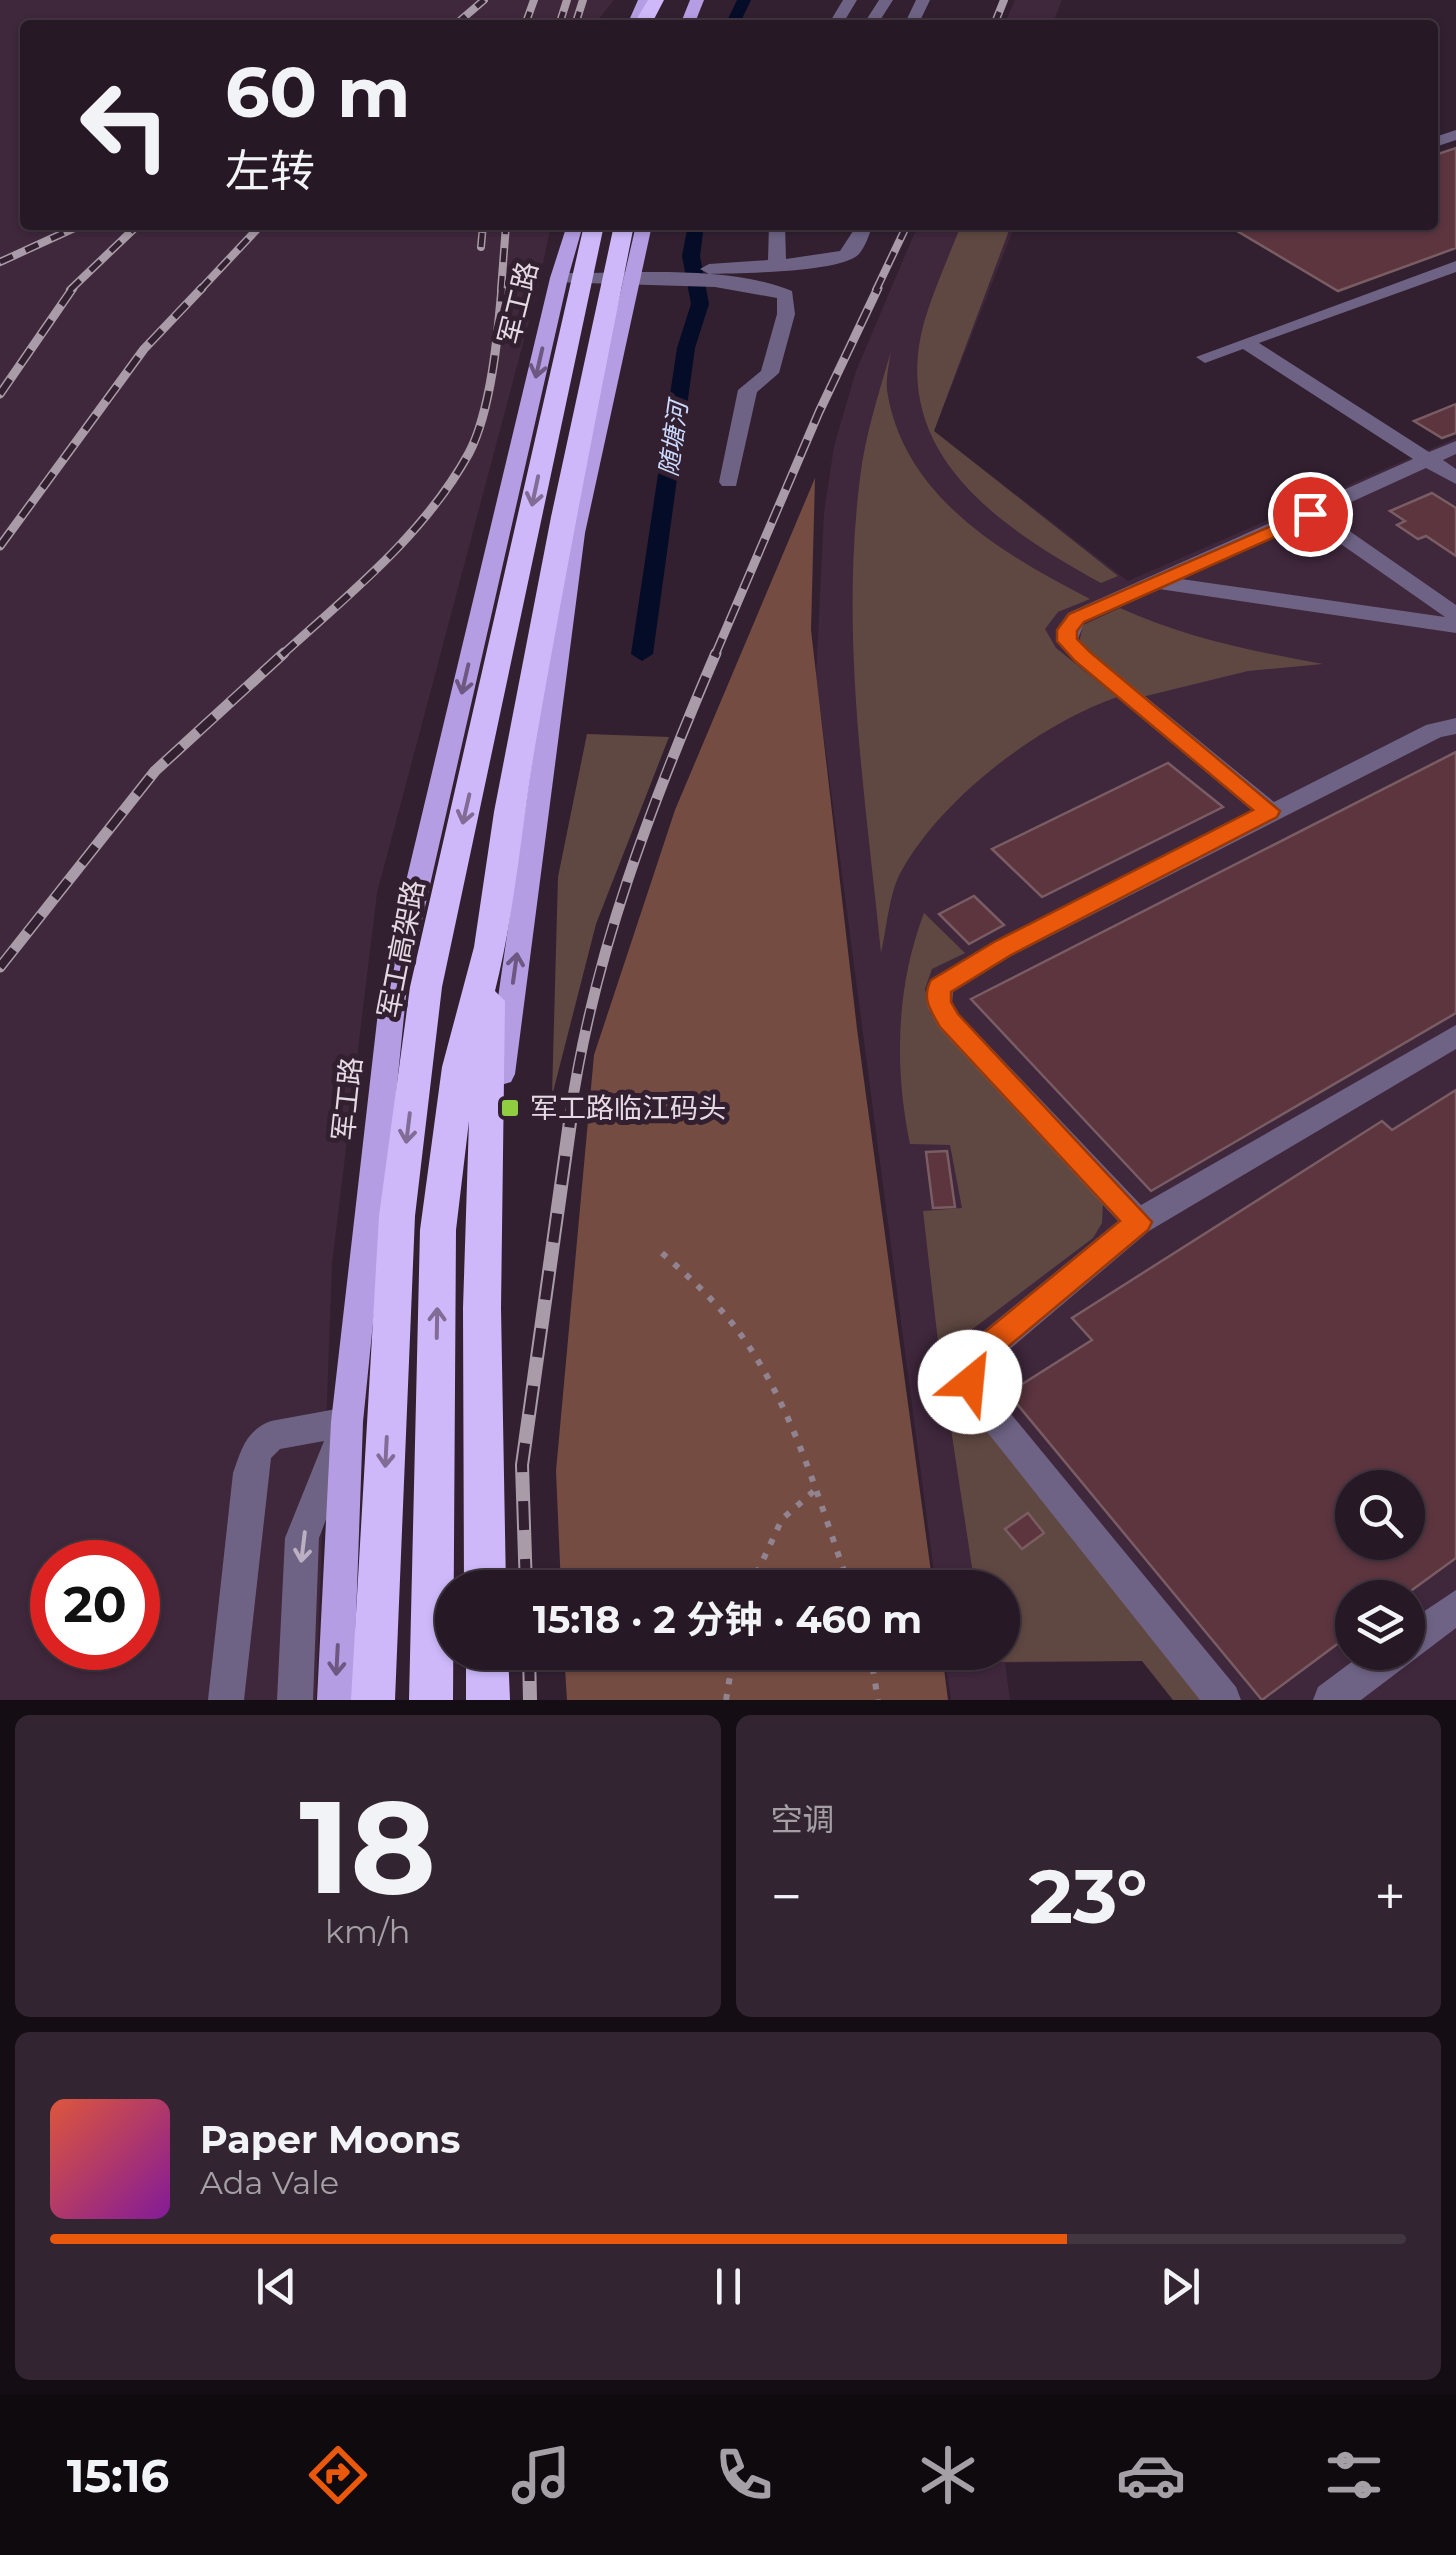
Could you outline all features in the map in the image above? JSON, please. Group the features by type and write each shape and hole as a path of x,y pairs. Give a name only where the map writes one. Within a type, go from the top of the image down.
{"highway":[{"path":"570,326 575,230"},
{"name":"军工高架路","path":"374,1700 397,1216 426,987 593,230"},
{"path":"431,1700 438,1230 459,1067 490,947 509,812 563,517 623,230"},
{"path":"485,1570 482,1308 490,947"},
{"path":"487,1670 488,1700"}],"main road":[{"name":"军工路","path":"334,1700 347,1422 394,986 560,273 573,230"},
{"path":"472,1570 471,1374 478,1234 562,609 575,533 643,230"},
{"path":"473,1670 473,1700"}],"street":[{"path":"777,265 778,230"},
{"path":"560,273 724,276 846,255 854,249 864,230"},
{"path":"1205,357 1456,266"},
{"path":"724,276 786,295 786,314 770,372 748,390 729,482"},
{"path":"1246,342 1456,478"},
{"path":"1269,811 1067,641 1067,630 1076,618 1310,514 1422,457 1456,448"},
{"path":"1310,514 1456,615"},
{"path":"1158,582 1456,626"},
{"path":"1138,1222 949,1021 938,1003 940,987 1002,949 1269,811 1434,730 1456,726"},
{"path":"1223,1700 991,1412 966,1370 1003,1332 1138,1222 1456,1036"},
{"path":"226,1700 250,1473 257,1450 271,1436 347,1422"},
{"path":"295,1700 302,1538 347,1422"},
{"path":"1425,1631 1456,1607"},
{"path":"1332,1700 1372,1670"}],"path":[{"path":"662,1252 710,1293 746,1338 777,1391 843,1570"},
{"path":"758,1570 780,1522 800,1497 814,1492"},
{"path":"726,1700 731,1670"},
{"path":"873,1670 878,1700"}],"shaded area":[{"path":"0,0 614,0 598,20 20,20 20,230 550,230 377,893 332,1264 316,1700 0,1700"},
{"path":"1015,0 1062,0 1054,20 1006,20"},
{"path":"916,230 1013,230 934,431 1128,581 1456,438 1456,1700 1173,1700 1142,1661 1020,1663 1020,1570 934,1570 816,677 824,513 834,446 856,371"},
{"path":"959,230 1009,230 934,431 1118,576 1101,583 1026,537 991,511 961,481 937,447 922,409 917,367 925,319"},
{"path":"891,351 887,390 897,428 913,461 962,518 1024,562 1090,599 1058,612 1045,629 1056,648 1117,697 1087,709 1025,745 942,816 902,870 891,899 881,953 857,715 853,597 862,462"},
{"path":"815,478 811,630 857,1029 931,1570 560,1570 556,1471 594,1055 675,810"},
{"path":"1120,608 1195,635 1323,664 1248,671 1142,697 1079,643 1083,625"},
{"path":"587,734 669,737 596,924 552,1096 558,877"},
{"path":"924,913 965,953 932,969 925,989 930,1014 1103,1203 1102,1223 1093,1238 954,1343 947,1364 954,1387 1202,1700 1173,1700 1142,1661 1020,1662 1020,1570 972,1570 939,1350 923,1211 962,1208 950,1145 910,1144 901,1086 900,1027 915,941"},
{"path":"565,1670 944,1670 948,1700 567,1700"},
{"path":"947,1670 1006,1670 1010,1700 951,1700"}],"building":[{"path":"1456,148 1456,248 1338,291 1235,230 1438,230 1438,154"},
{"path":"1456,404 1456,433 1442,438 1414,421"},
{"path":"1432,493 1456,508 1456,556 1426,536 1418,539 1397,525 1405,521 1390,511"},
{"path":"1456,752 1456,1013 1151,1191 971,999"},
{"path":"1168,763 1223,807 1042,897 992,849"},
{"path":"974,896 1004,925 969,944 939,914"},
{"path":"1456,1090 1456,1558 1425,1581 1335,1580 1335,1646 1262,1700 1008,1393 1092,1340 1072,1318 1382,1121 1392,1130"},
{"path":"947,1151 955,1207 933,1208 926,1152"},
{"path":"1028,1513 1044,1533 1022,1549 1005,1529"}],"waterway":[{"name":"随塘河","path":"734,20 744,0"},
{"name":"随塘河","path":"642,654 686,348 700,304 691,256 695,230"}],"railway":[{"path":"461,20 484,0"},
{"path":"527,20 534,0"},
{"path":"561,20 567,0"},
{"path":"577,20 583,0"},
{"path":"996,20 1004,0"},
{"path":"0,262 70,230"},
{"path":"70,290 133,230"},
{"path":"200,290 256,230"},
{"path":"481,247 483,230"},
{"path":"501,290 506,230"},
{"path":"876,290 905,230"},
{"path":"0,394 73,288"},
{"path":"0,546 144,349 202,288"},
{"path":"282,655 408,537 451,483 469,453 488,394 502,288"},
{"path":"715,655 819,412 878,288"},
{"path":"0,967 155,771 284,653"},
{"path":"570,1117 580,1057 609,938 669,766 716,653"},
{"path":"525,1570 522,1465 571,1115"},
{"path":"529,1670 530,1700"}],"place":[{"name":"军工路临江码头","path":"510,1108"}],"route":[{"path":"970,1382 966,1370 975,1357 1138,1222 949,1021 938,1003 940,987 1002,949 1269,811 1082,657 1067,641 1067,630 1076,618 1310,514"}]}
